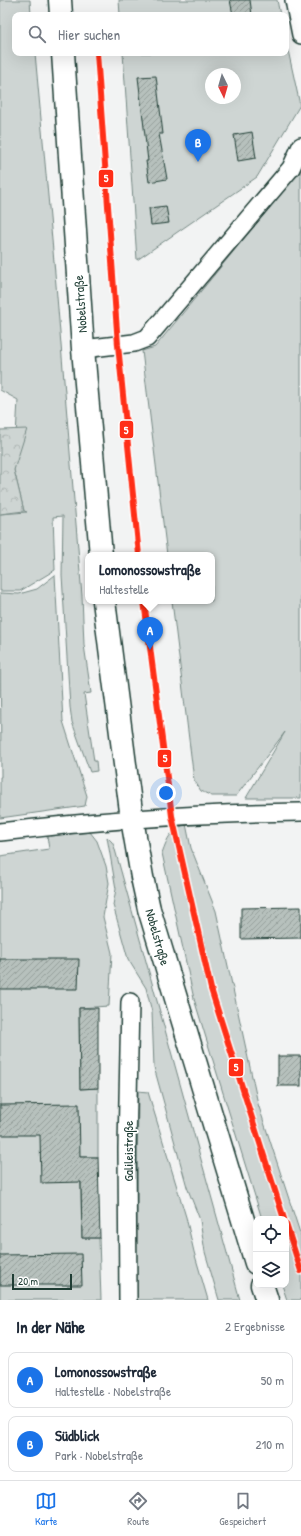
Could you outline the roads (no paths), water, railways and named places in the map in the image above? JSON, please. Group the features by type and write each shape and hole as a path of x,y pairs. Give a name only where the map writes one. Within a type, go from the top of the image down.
{"main road":[{"path":"60,0 60,12"},
{"name":"Nobelstraße","path":"63,56 83,349 101,552"},
{"name":"Nobelstraße","path":"104,604 132,819 149,909 253,1253"},
{"path":"263,1288 267,1300"}],"street":[{"path":"294,0 301,35"},
{"path":"83,349 134,343 147,338 292,168 301,146"},
{"path":"0,832 99,821 238,813 301,812"},
{"name":"Galileistraße","path":"128,1300 127,1148 130,1002"}],"place":[{"name":"Südblick","path":"198,162"},
{"name":"Lomonossowstraße","path":"150,650"}]}
